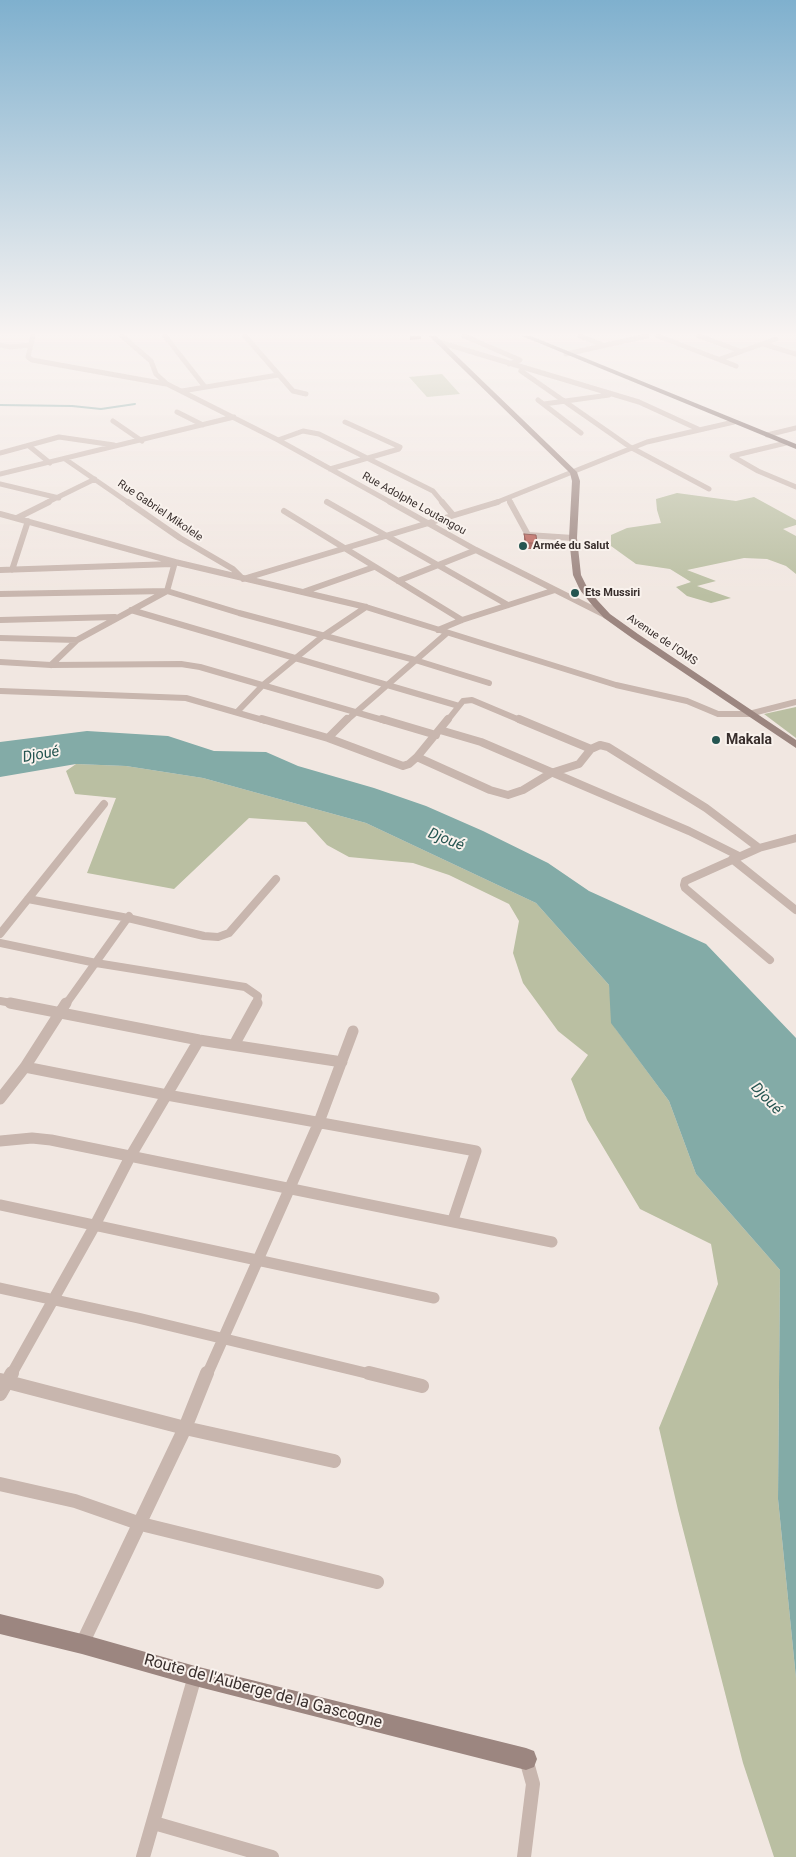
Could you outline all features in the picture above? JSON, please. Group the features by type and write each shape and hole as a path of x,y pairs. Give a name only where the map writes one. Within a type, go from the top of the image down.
{"main road":[{"path":"736,423 796,447"}],"street":[{"path":"115,423 128,434 142,441"},
{"path":"198,423 203,425"},
{"path":"0,474 212,423"},
{"name":"Rue Adolphe Loutangou","path":"245,423 424,523 607,616"},
{"path":"330,469 399,449 400,447 346,423"},
{"path":"522,423 573,472"},
{"path":"568,423 581,433"},
{"path":"594,423 630,447 709,489"},
{"path":"683,423 698,430"},
{"path":"243,579 508,498 630,447 731,423"},
{"path":"767,435 796,428"},
{"path":"278,440 296,433 311,431 433,492 453,515"},
{"path":"0,453 59,437 119,446"},
{"path":"786,443 732,456 758,471 796,486"},
{"path":"29,446 50,463"},
{"name":"Rue Gabriel Mikolele","path":"66,459 180,538 234,569 243,579"},
{"name":"Avenue de l'OMS","path":"573,472 576,495 574,538 577,575 584,590 607,616 796,745"},
{"path":"17,518 96,479"},
{"path":"0,484 59,498"},
{"path":"508,498 528,535 574,538"},
{"path":"327,502 508,605"},
{"path":"284,511 462,620"},
{"path":"0,514 175,563 366,607 447,634 623,687 687,701 718,714 749,714 796,702"},
{"path":"12,570 28,521"},
{"path":"398,581 476,550"},
{"path":"0,570 175,563"},
{"path":"51,665 77,640 116,617 167,591 175,563"},
{"path":"302,592 374,567"},
{"path":"438,630 462,620 555,590"},
{"path":"0,594 167,591 323,636 415,660 489,683"},
{"path":"238,711 263,686 297,657 323,636 366,607"},
{"path":"131,610 297,657 459,706"},
{"path":"0,620 116,617"},
{"path":"328,738 354,712 447,634"},
{"path":"0,638 77,640"},
{"path":"0,662 51,665 181,664 200,667 354,712 481,742 689,831 736,858 796,910"},
{"path":"0,691 186,698 238,711 328,738 402,766 417,757 466,700 476,701 591,749"},
{"path":"417,757 499,794 516,793 551,773 579,764 591,749 600,745 608,747 706,808 759,848"},
{"path":"0,934 104,804"},
{"path":"770,960 684,885 685,881 759,848 796,838"},
{"path":"28,899 128,917 204,936 225,936 276,879"},
{"path":"0,1099 25,1067 60,1012 128,917"},
{"path":"0,943 96,963 245,986 258,996 258,1001 234,1045"},
{"path":"0,1001 199,1040 342,1062"},
{"path":"82,1644 141,1524 185,1428 255,1260 319,1122 353,1031"},
{"path":"0,1394 3,1381 53,1300 130,1157 199,1040"},
{"path":"25,1067 476,1151 453,1220"},
{"path":"0,1141 32,1138 51,1140 288,1190 453,1220 552,1242"},
{"path":"0,1205 94,1227 434,1298"},
{"path":"0,1288 422,1386"},
{"path":"3,1381 185,1428 334,1461"},
{"path":"0,1484 75,1501 141,1524 377,1582"},
{"name":"Route de l'Auberge de la Gascogne","path":"0,1624 82,1644 195,1676 526,1759"},
{"path":"144,1857 195,1676"},
{"path":"524,1857 533,1784 526,1759"},
{"path":"154,1823 272,1857"}],"green space":[{"path":"677,493 736,501 754,497 796,520 796,525 783,529 796,536 796,574 786,566 767,559 744,558 687,570 716,581 697,586 731,598 711,603 687,596 676,587 691,582 670,569 636,564 611,546 611,535 627,528 661,523 656,499"},
{"path":"796,707 796,738 764,714"},
{"path":"76,764 126,766 203,778 366,823 536,903 609,985 615,1028 669,1101 696,1174 780,1270 778,1499 796,1678 796,1857 774,1857 743,1763 678,1510 659,1428 718,1284 711,1244 640,1209 587,1120 571,1079 588,1055 558,1031 523,983 513,953 519,921 509,904 449,875 413,863 349,857 327,845 306,822 249,818 174,889 87,873 116,798 75,794 66,771"}],"water":[{"name":"Djoué","path":"87,731 168,736 214,751 266,752 298,766 374,788 426,806 548,863 589,891 706,944 796,1038 796,1678 778,1499 780,1270 696,1174 669,1101 611,1023 609,985 536,903 366,823 203,778 126,766 76,764 0,777 0,742"}],"building":[{"path":"524,534 536,535 537,543 526,543"}],"place":[{"name":"Armée du Salut","path":"523,546"},
{"name":"Ets Mussiri","path":"575,593"},
{"name":"Makala","path":"716,740"}]}
